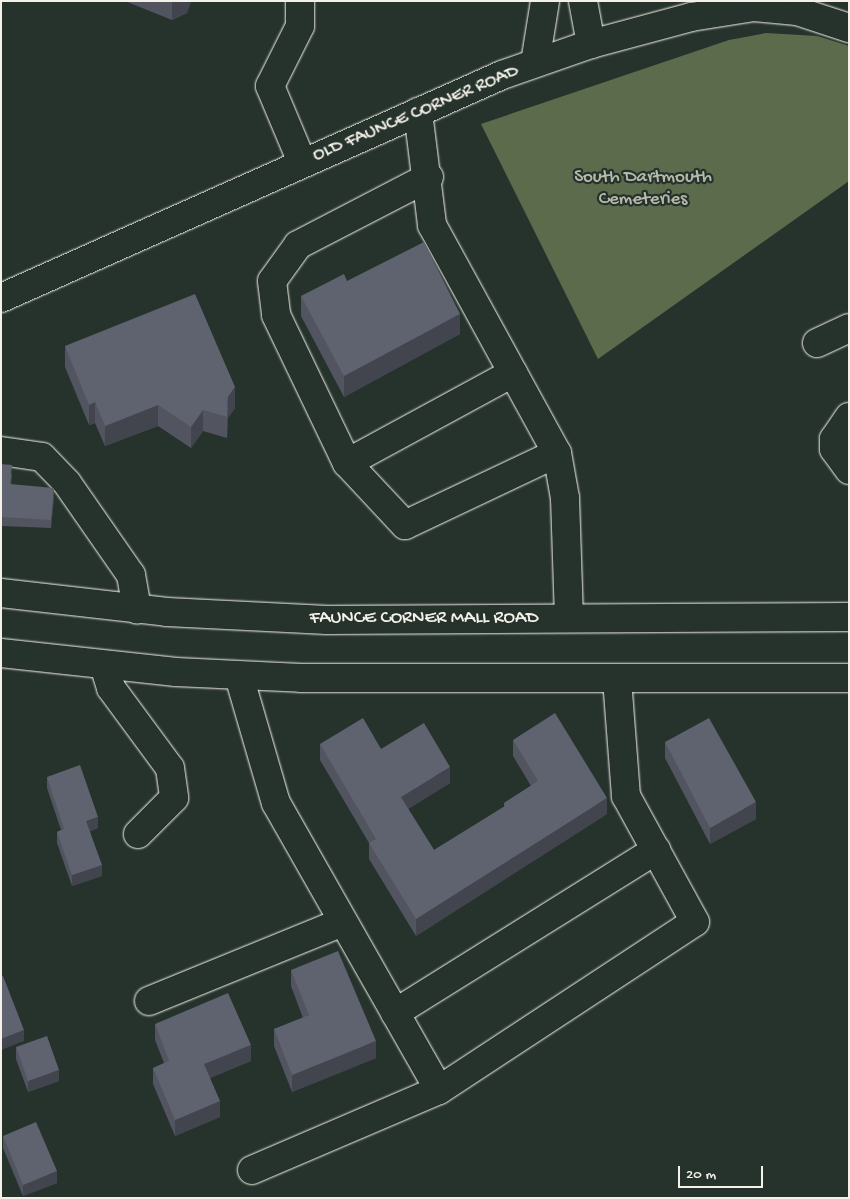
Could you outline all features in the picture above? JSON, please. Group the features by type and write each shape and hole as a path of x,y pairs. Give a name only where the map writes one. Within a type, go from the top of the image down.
{"main road":[{"path":"300,1 300,26 270,86 302,162"},
{"path":"535,63 546,1"},
{"path":"584,1 591,44"},
{"name":"OLD FAUNCE CORNER ROAD","path":"1,298 302,162 418,112 535,63 591,44 699,15 754,7 797,11 849,28"},
{"path":"418,112 429,177 432,225 557,453 565,498 569,618"},
{"path":"429,177 298,246 272,281 276,315 347,463 405,525 557,453"},
{"path":"817,343 849,328"},
{"path":"347,463 513,373"},
{"path":"849,417 834,439 834,449 849,470"},
{"path":"1,451 42,457 67,483 132,575 137,609"},
{"name":"FAUNCE CORNER MALL ROAD","path":"1,593 137,609 327,620 849,617"},
{"path":"1,653 104,665 239,676 849,678"},
{"path":"104,665 111,688 170,768 174,798 138,834"},
{"path":"239,676 276,803 438,1090"},
{"path":"252,1170 438,1090 695,922 626,796 617,678"},
{"path":"395,1013 656,850"},
{"path":"149,1001 343,922"}],"green space":[{"name":"South Dartmouth Cemeteries","path":"766,33 817,36 849,46 849,181 598,359 481,124 729,40"}],"building":[{"path":"424,242 460,314 344,376 301,296 344,274 347,281"},
{"path":"195,294 235,387 228,397 227,417 203,410 191,427 158,405 105,426 95,402 89,405 65,346"},
{"path":"1,464 12,465 10,484 54,488 51,520 1,517"},
{"path":"555,713 607,798 416,919 369,843 376,839 320,744 363,718 381,749 424,723 450,767 401,797 434,850 505,806 504,803 538,781 513,740"},
{"path":"709,718 756,802 710,828 665,742"},
{"path":"80,765 98,817 86,821 102,865 72,875 57,832 64,829 47,777"},
{"path":"338,951 376,1041 292,1075 274,1029 309,1015 291,970"},
{"path":"3,976 24,1030 1,1039 1,977"},
{"path":"228,993 251,1045 204,1064 220,1101 175,1120 153,1068 169,1061 155,1024"},
{"path":"47,1036 59,1070 28,1081 16,1047"},
{"path":"36,1122 57,1171 23,1185 3,1136"}]}
